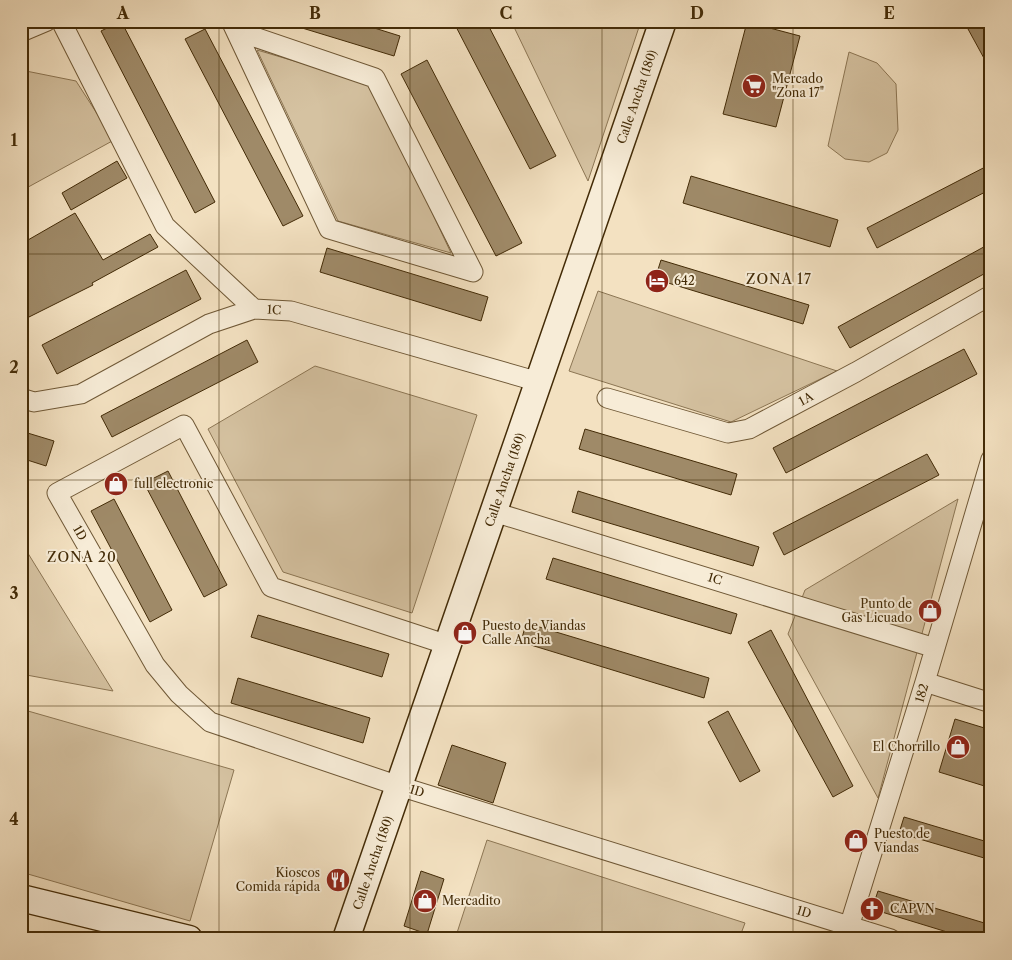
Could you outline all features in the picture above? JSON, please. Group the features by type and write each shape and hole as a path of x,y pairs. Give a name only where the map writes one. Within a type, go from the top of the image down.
{"street":[{"path":"21,32 47,21"},
{"path":"61,21 165,226 254,309"},
{"name":"Calle Ancha (180)","path":"346,939 663,21"},
{"path":"234,26 375,78 473,272 329,229 234,26"},
{"name":"1A","path":"607,398 728,434 748,429 856,372 991,295"},
{"name":"1C","path":"21,398 34,402 81,394 210,324 254,309 291,311 539,382"},
{"name":"1D","path":"448,645 271,587 184,425 57,493 155,665 179,694 210,722 399,786 891,939"},
{"name":"182","path":"849,926 925,682 991,460"},
{"name":"1C","path":"494,512 935,648"},
{"path":"925,682 991,703"},
{"path":"21,898 189,939"}],"shaded area":[{"path":"520,21 641,21 588,181 513,25"},
{"path":"257,50 372,84 451,253 338,221"},
{"path":"849,52 877,63 896,84 898,130 887,153 869,162 845,159 828,146"},
{"path":"21,70 76,81 114,140 21,191"},
{"path":"598,291 837,371 731,422 569,371"},
{"path":"315,366 477,415 412,613 283,572 208,429"},
{"path":"958,499 878,798 788,634 805,590"},
{"path":"21,542 113,691 21,674"},
{"path":"21,709 234,770 190,921 21,872"},
{"path":"487,840 745,923 739,939 455,939"}],"building":[{"path":"121,21 215,202 195,213 101,31"},
{"path":"290,21 352,21 400,36 394,56 289,24"},
{"path":"453,21 486,21 556,156 530,169"},
{"path":"983,21 991,21 991,71 968,29"},
{"path":"747,22 800,36 776,127 723,114"},
{"path":"205,29 303,216 283,226 185,39"},
{"path":"427,60 522,243 496,256 401,74"},
{"path":"117,161 127,178 71,210 62,193"},
{"path":"991,164 991,189 877,248 867,228"},
{"path":"691,176 838,220 830,247 683,203"},
{"path":"75,213 103,260 150,234 158,247 92,283 93,285 29,317 21,301 21,244"},
{"path":"991,243 991,270 850,348 838,327"},
{"path":"327,248 488,297 481,321 320,272"},
{"path":"661,260 809,305 803,324 655,279"},
{"path":"186,270 201,299 57,374 42,345"},
{"path":"247,340 258,362 112,437 101,416"},
{"path":"964,349 977,374 786,473 773,448"},
{"path":"585,429 737,474 731,495 579,449"},
{"path":"21,431 54,441 46,466 21,458"},
{"path":"927,454 939,475 784,555 773,533"},
{"path":"168,471 227,585 204,597 144,483"},
{"path":"578,491 759,547 753,566 572,512"},
{"path":"114,499 172,610 150,622 91,511"},
{"path":"553,558 737,614 731,634 546,579"},
{"path":"258,615 389,654 382,677 251,637"},
{"path":"526,623 709,678 704,698 521,642"},
{"path":"771,630 853,786 833,797 748,642"},
{"path":"238,678 370,718 363,743 231,703"},
{"path":"728,711 760,771 740,782 708,722"},
{"path":"955,719 991,730 991,788 939,772"},
{"path":"452,745 506,763 493,803 438,785"},
{"path":"904,817 991,843 991,860 899,833"},
{"path":"421,871 444,879 427,934 404,926"},
{"path":"878,891 991,925 991,939 970,939 872,909"}],"place":[{"name":"Mercado \"Zona 17\"","path":"754,86"},
{"name":"642","path":"657,281"},
{"name":"full electronic","path":"116,484"},
{"name":"Punto de Gas Licuado","path":"930,611"},
{"name":"Puesto de Viandas Calle Ancha","path":"465,633"},
{"name":"El Chorrillo","path":"958,747"},
{"name":"Puesto de Viandas","path":"856,841"},
{"name":"Kioscos Comida rápida","path":"338,880"},
{"name":"Mercadito","path":"425,901"},
{"name":"CAPVN","path":"872,909"}],"district":[{"name":"ZONA 17","path":"779,279"},
{"name":"ZONA 20","path":"82,557"}]}
